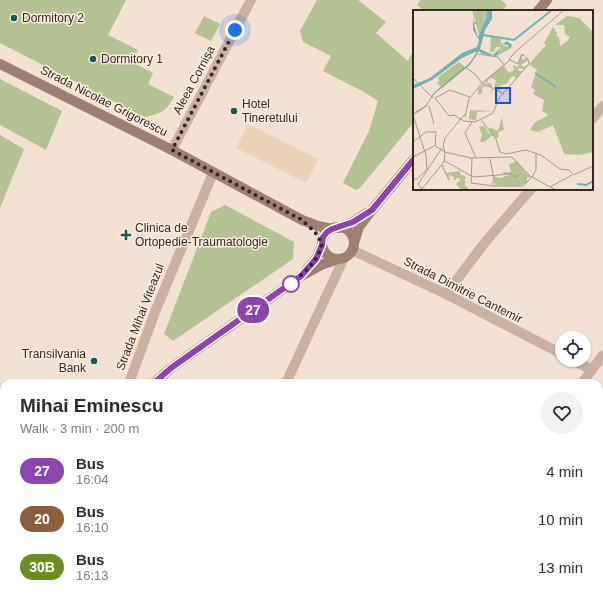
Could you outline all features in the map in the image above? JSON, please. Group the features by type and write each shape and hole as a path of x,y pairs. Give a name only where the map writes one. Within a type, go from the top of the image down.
{"main road":[{"path":"539,10 547,0"},
{"name":"Strada Nicolae Grigorescu","path":"0,64 172,150 302,220 318,226 335,228"},
{"path":"159,379 171,368 301,276 321,265 349,255 359,227 413,160"},
{"path":"301,276 316,259 323,237 327,232 353,222 372,210"},
{"name":"Strada Nicolae Grigorescu","path":"302,220 315,232 322,244"},
{"path":"335,228 344,229 349,232 353,238 353,246"},
{"path":"322,244 327,254 332,258 341,258"}],"street":[{"name":"Aleea Cornișa","path":"172,150 251,0"},
{"path":"593,118 603,106"},
{"name":"Strada Mihai Viteazul","path":"130,379 155,312 213,173"},
{"path":"446,294 486,240 530,190"},
{"name":"Strada Dimitrie Cantemir","path":"353,246 555,350"},
{"path":"288,379 341,258"},
{"path":"585,379 603,355"},
{"path":"586,367 592,370"}],"green space":[{"path":"0,0 126,0 108,35 138,50 132,62 153,73 148,84 174,97 162,112 144,117 0,43"},
{"path":"317,0 358,0 386,22 376,33 408,61 413,50 413,123 360,188 356,190 343,183 369,131 378,101 323,71 331,56 303,42 300,31"},
{"path":"421,0 501,0 507,5 503,10 424,10 417,5"},
{"path":"204,16 220,24 211,41 195,33"},
{"path":"0,79 62,111 46,150 0,125"},
{"path":"0,135 24,149 0,208"},
{"path":"225,205 294,242 293,259 173,341 164,334 211,212"}],"shaded area":[{"path":"248,124 319,159 306,183 236,148"}],"bus line":[{"name":"27","path":"159,379 171,368 301,276 316,259 322,245 323,237 327,232 353,222 372,210 413,160"}],"place":[{"name":"Dormitory 2","path":"14,18"},
{"name":"Dormitory 1","path":"93,59"},
{"name":"Hotel Tineretului","path":"234,111"},
{"name":"Clinica de Ortopedie-Traumatologie","path":"126,235"},
{"name":"Transilvania Bank","path":"94,361"}],"route":[{"path":"235,30 172,150 302,220 315,232 322,243 316,259 301,276 291,284"}]}
